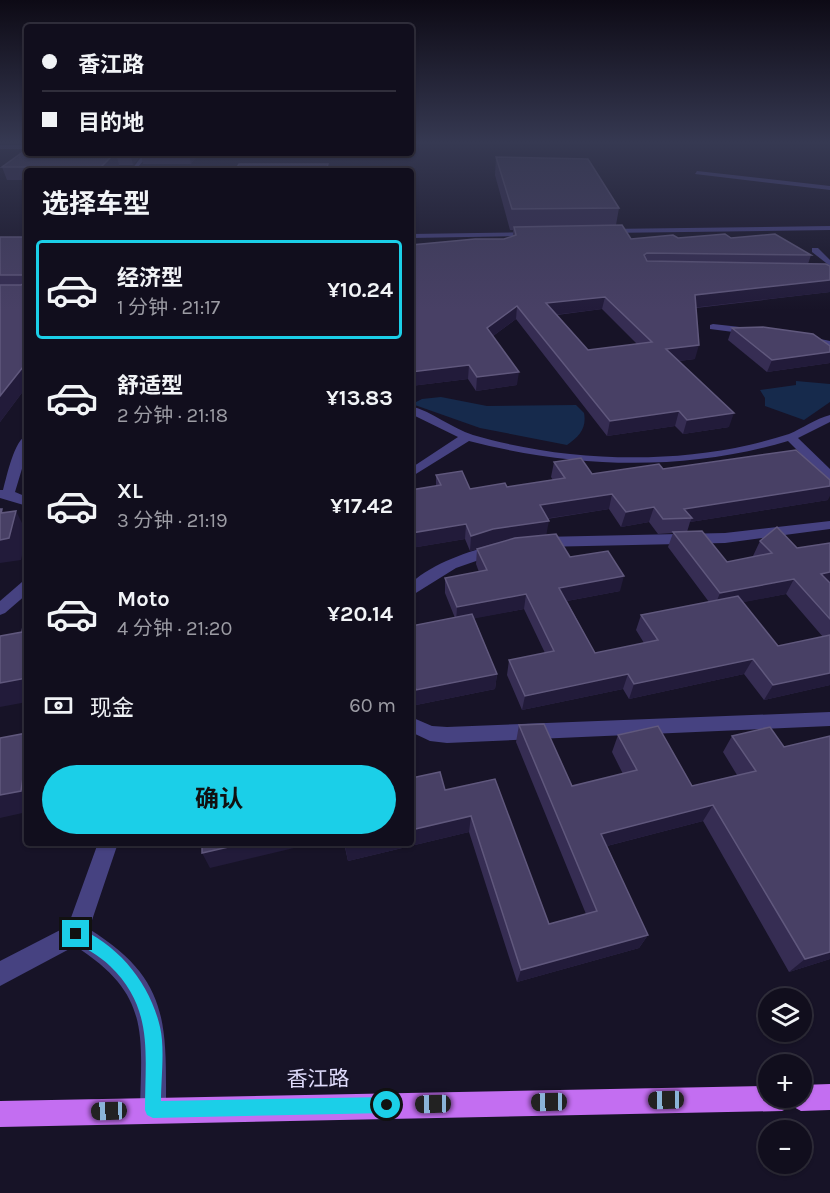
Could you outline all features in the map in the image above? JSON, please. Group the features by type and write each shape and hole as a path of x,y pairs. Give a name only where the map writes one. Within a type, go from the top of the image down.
{"main road":[{"path":"812,1098 830,1097"},
{"name":"香江路","path":"0,1114 758,1098"}],"street":[{"path":"600,231 830,228"},
{"path":"414,236 512,236 543,233"},
{"path":"814,250 830,264"},
{"path":"714,327 760,332"},
{"path":"799,338 830,344"},
{"path":"414,410 467,437 556,454 625,459 674,458 728,452 790,437 830,418"},
{"path":"414,471 467,437"},
{"path":"790,437 830,476"},
{"path":"24,445 4,494 24,501"},
{"path":"530,543 567,540 639,541 725,538 830,525"},
{"path":"414,587 461,561 512,546"},
{"path":"0,609 24,588"},
{"path":"414,725 430,733 447,735 830,718"},
{"path":"0,975 17,963 76,934 107,846"},
{"path":"76,934 114,959 130,977 143,1000 153,1028 153,1110"}],"water":[{"path":"796,381 830,384 830,402 804,420 765,406 765,398 760,390 796,385"},
{"path":"441,397 487,406 576,405 584,413 585,418 583,428 567,445 480,428 414,405 422,399"}],"building":[{"path":"509,199 613,199 619,208 512,209"},
{"path":"622,225 631,239 673,235 678,238 725,234 731,238 775,234 811,255 647,253 644,255 647,261 826,264 830,266 830,280 695,295 699,345 666,349 734,413 687,420 679,411 610,421 517,306 487,328 519,372 477,377 469,365 414,372 414,245 475,239 504,239 516,235 514,227","holes":["605,297 652,342 588,350 546,303"]},
{"path":"0,237 24,237 24,283 23,275 0,275"},
{"path":"24,283 24,366 0,396 0,285"},
{"path":"763,327 813,334 830,346 830,352 772,360 732,328"},
{"path":"796,450 830,480 830,486 684,509 692,518 663,519 654,507 626,512 612,494 540,505 549,521 493,529 471,536 466,524 414,533 414,490 441,485 436,475 462,471 470,489 505,483 507,487 565,478 554,462 581,458 592,474 659,464 663,469"},
{"path":"0,509 2,509 1,513 16,511 9,538 0,540"},
{"path":"777,527 797,548 830,543 830,572 821,574 830,583 830,619 794,579 720,593 673,532 702,531 727,562 772,553 760,541"},
{"path":"556,534 570,557 608,551 624,576 559,588 595,653 658,640 641,615 738,596 778,646 830,635 830,673 773,685 753,659 634,684 628,674 525,696 509,660 554,651 526,594 457,607 445,578 487,570 477,549 515,538"},
{"path":"472,614 497,674 416,690 414,625"},
{"path":"24,621 24,679 0,683 0,636 22,632"},
{"path":"544,724 572,786 637,770 618,735 658,726 692,786 756,771 732,736 770,727 784,747 830,736 830,952 805,959 713,805 601,834 648,935 521,970 471,816 414,829 414,777 440,772 445,790 495,779 549,924 597,911 519,725"},
{"path":"24,734 24,770 21,791 0,795 0,738"},
{"path":"202,846 233,846 202,853"}],"route":[{"path":"76,934 96,945 114,959 130,977 143,1000 153,1028 153,1110 387,1105"}]}
